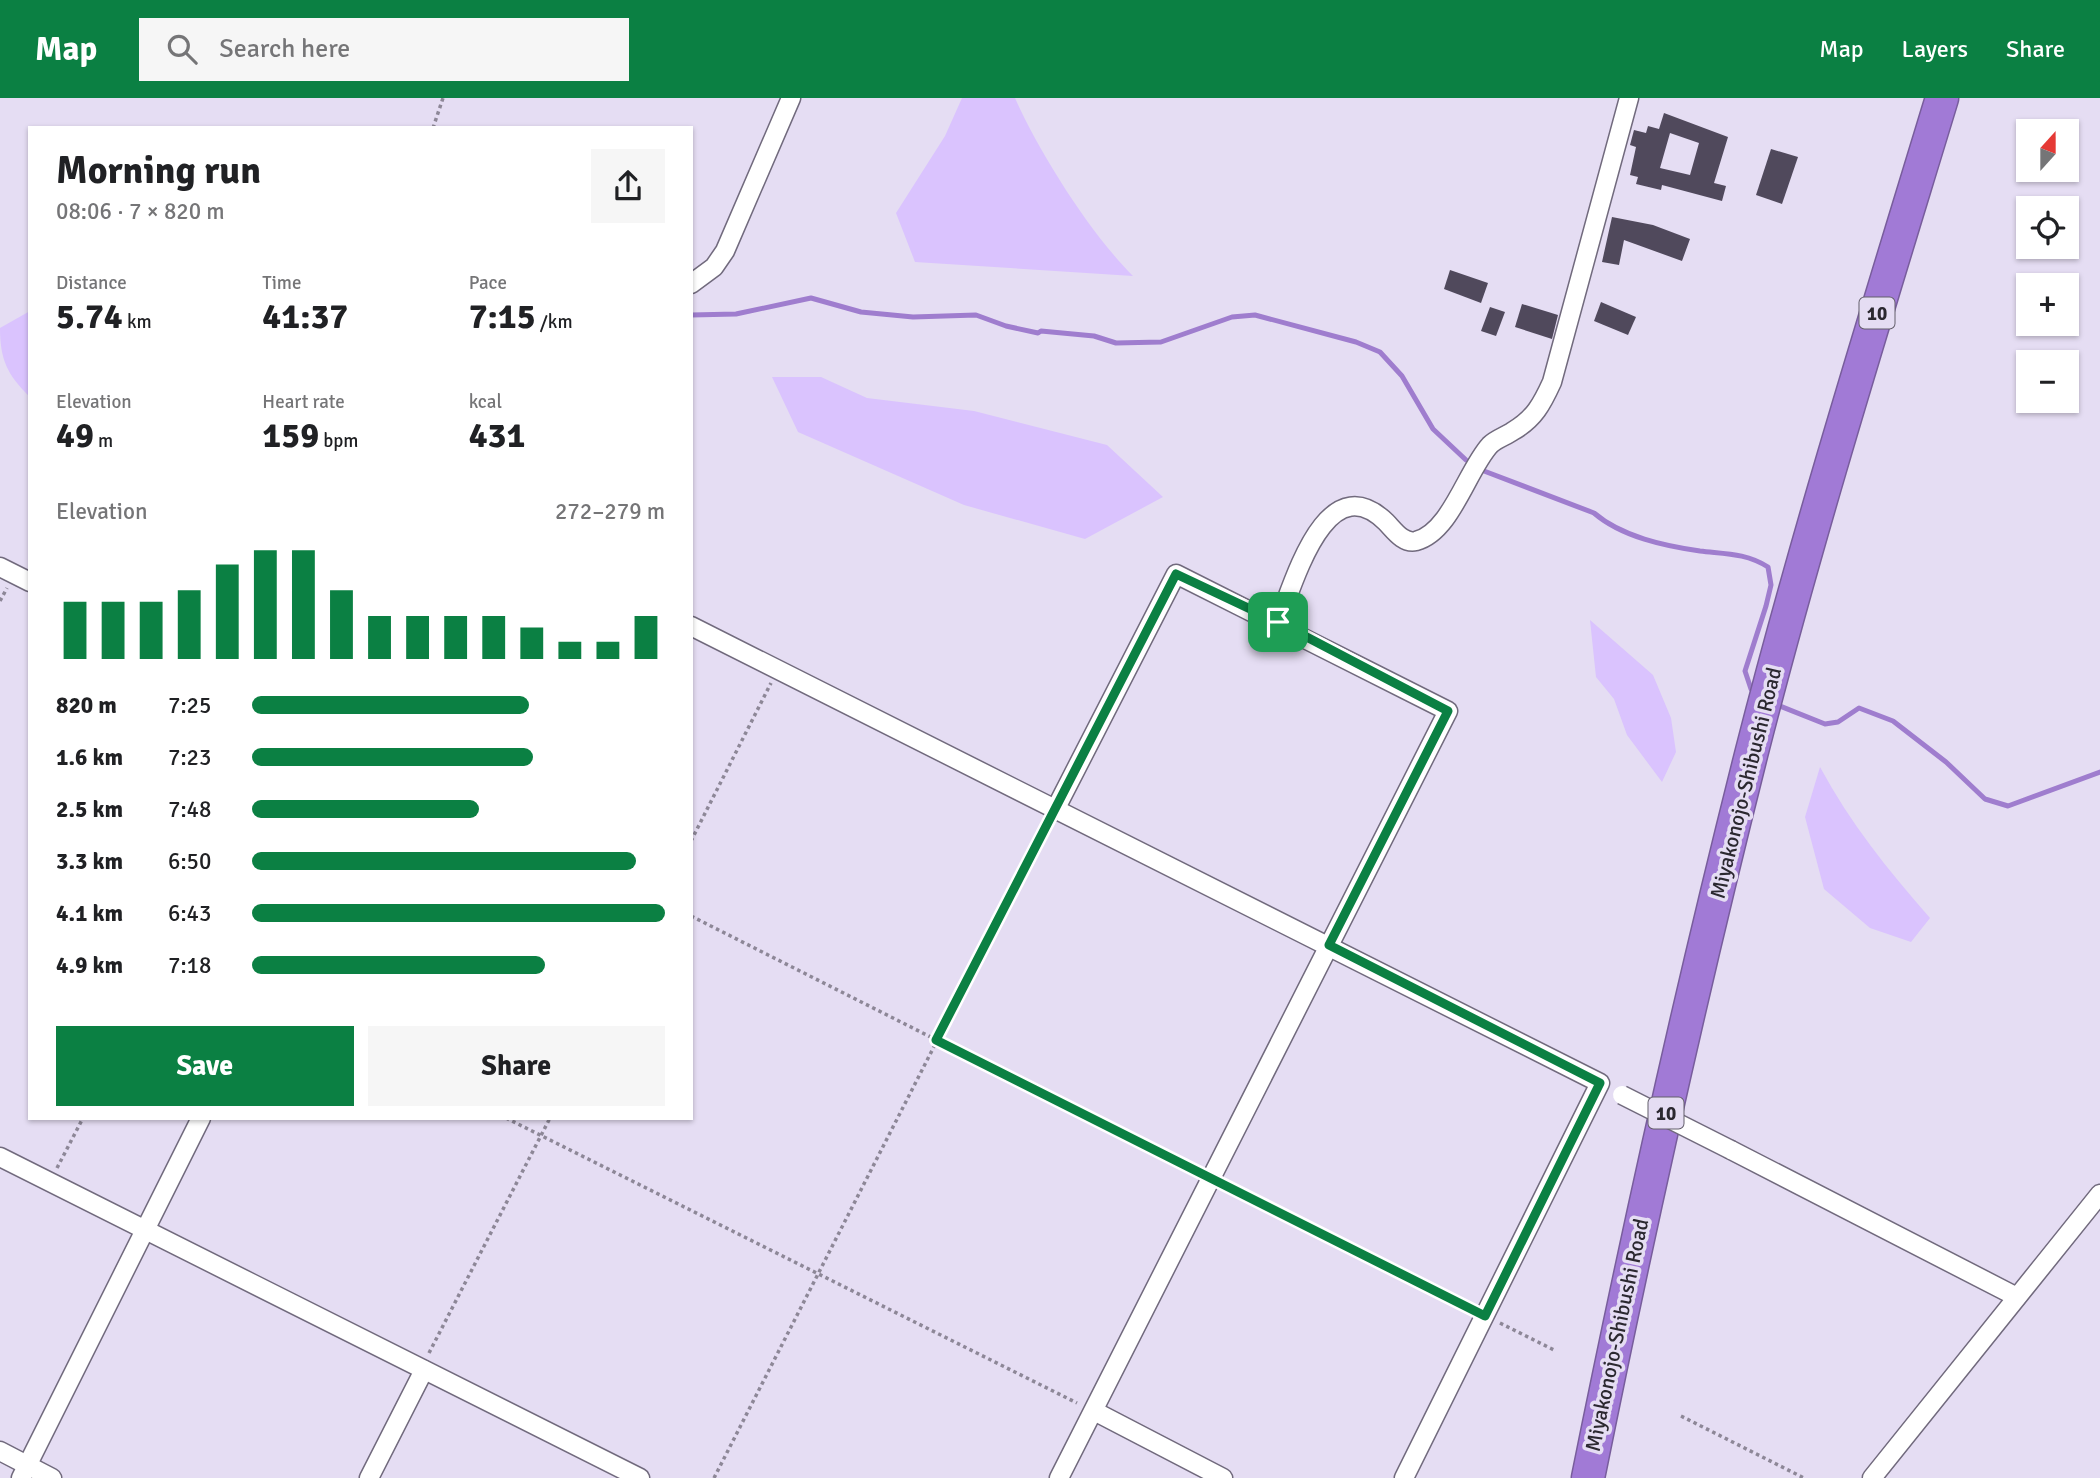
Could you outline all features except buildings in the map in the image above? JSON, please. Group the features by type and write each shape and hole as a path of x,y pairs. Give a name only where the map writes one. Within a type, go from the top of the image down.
{"highway":[{"name":"Miyakonojo-Shibushi Road","path":"1588,1478 1630,1269 1752,751 1813,528 1942,98"}],"street":[{"path":"693,283 714,267 725,251 791,98"},
{"path":"1278,622 1314,536 1330,516 1349,506 1365,507 1402,539 1412,542 1424,538 1441,523 1491,444 1514,431 1540,409 1552,382 1629,98"},
{"path":"0,567 28,581"},
{"path":"1056,808 1176,574 1278,622 1448,711 1059,1478"},
{"path":"693,627 1329,945 2017,1297"},
{"path":"1404,1478 1600,1083"},
{"path":"25,1472 200,1120"},
{"path":"0,1157 640,1478"},
{"path":"1872,1478 2100,1194"},
{"path":"369,1478 423,1369"},
{"path":"1094,1411 1223,1478"},
{"path":"0,1451 25,1472 52,1478"}],"path":[{"path":"434,126 443,98"},
{"path":"693,837 778,669"},
{"path":"714,1478 1056,808"},
{"path":"693,917 1556,1351"},
{"path":"49,1182 82,1120"},
{"path":"510,1120 1094,1411"},
{"path":"423,1369 549,1120"},
{"path":"1681,1416 1804,1478"}],"shaded area":[{"path":"962,98 1015,98 1067,192 1100,238 1133,276 915,262 896,213 945,136"},
{"path":"28,312 28,395 6,366 1,349 0,328"},
{"path":"772,377 821,377 867,398 974,411 1107,445 1163,497 1085,539 964,505 798,432"},
{"path":"1590,620 1653,675 1671,718 1676,752 1662,782 1627,735 1614,699 1596,677"},
{"path":"1820,767 1870,846 1930,918 1911,942 1870,928 1824,889 1805,817"}],"waterway":[{"path":"693,315 736,314 811,298 861,312 913,317 976,315 1006,326 1038,333 1041,331 1094,336 1116,343 1161,342 1232,317 1255,315 1356,342 1380,352 1402,376 1433,429 1466,460"},
{"path":"1484,471 1594,513 1617,528 1644,539 1687,549 1743,557 1768,567 1771,585 1745,671 1751,689 1758,693"},
{"path":"1775,704 1825,724 1838,722 1859,708 1893,721 1946,762 1985,799 2008,806 2100,772"}],"route":[{"path":"1176,574 1278,622 1448,711 1329,945 1600,1083 1485,1316 936,1040 1176,574"}]}
